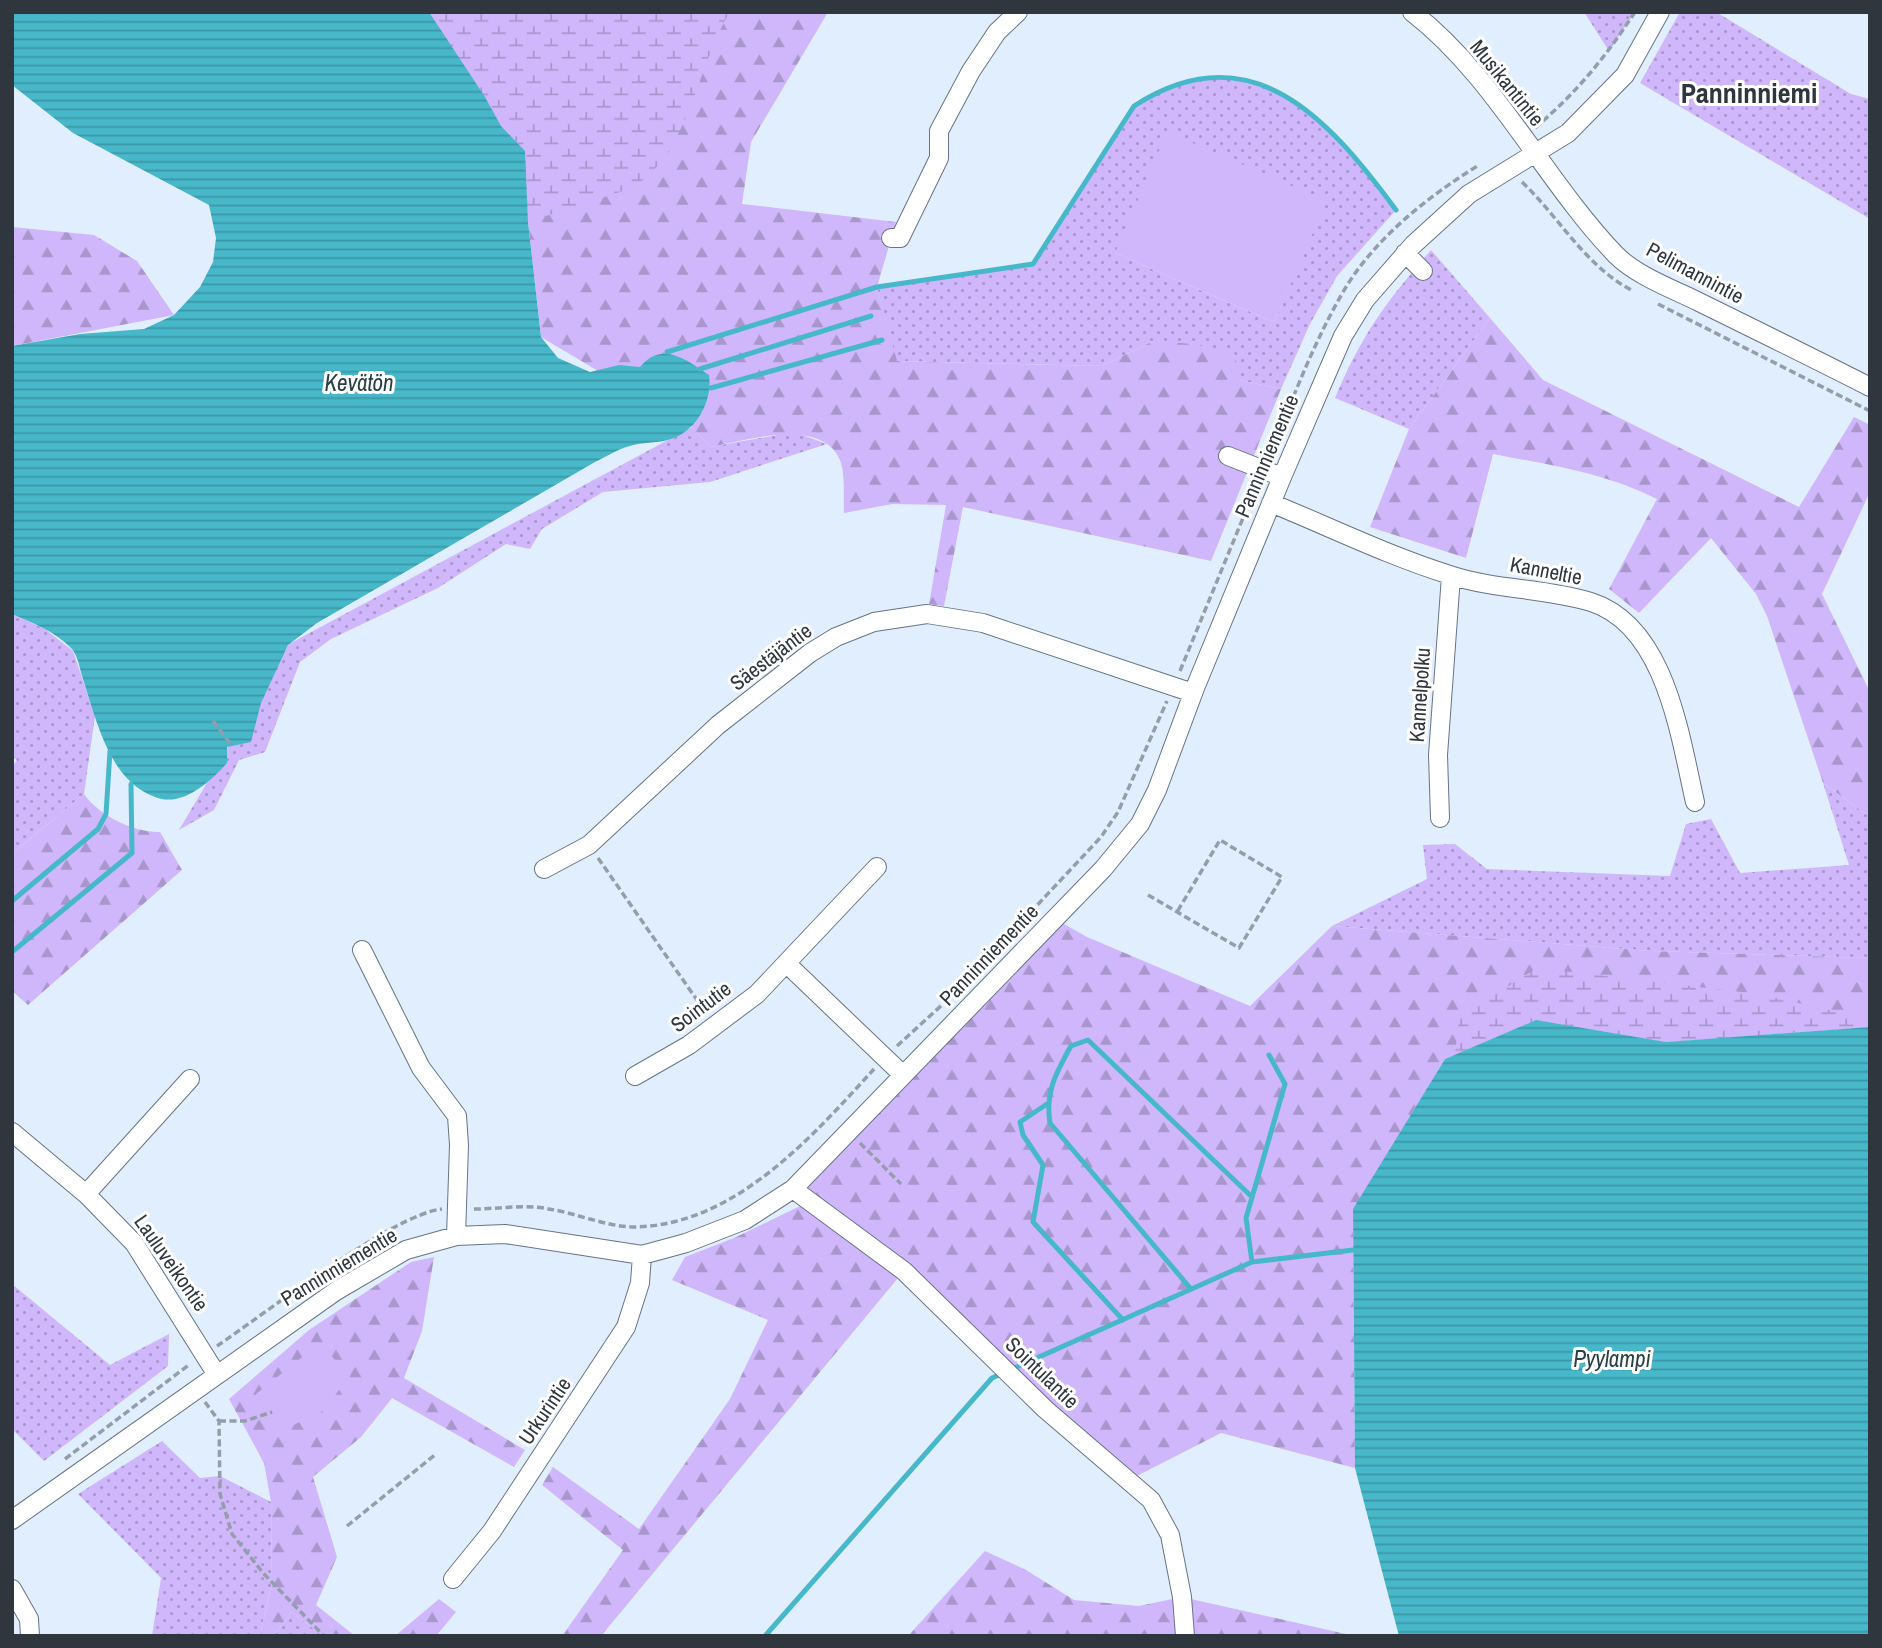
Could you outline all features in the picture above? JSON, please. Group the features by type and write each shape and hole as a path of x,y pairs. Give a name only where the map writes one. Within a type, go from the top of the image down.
{"street":[{"path":"891,238 900,238 939,158 939,131 971,71 997,32 1018,12"},
{"name":"Musikantintie","path":"1412,12 1451,50 1535,155"},
{"path":"1640,12 1651,32"},
{"name":"Panninniementie","path":"12,1520 336,1292 406,1250 456,1236 505,1234 642,1255 685,1243 745,1220 793,1189 1124,845 1140,824 1157,790 1193,693 1343,335 1368,296 1405,253 1469,194 1568,133 1625,75 1660,12"},
{"name":"Pelimannintie","path":"1535,155 1618,258 1662,284 1870,387"},
{"path":"1405,253 1423,271"},
{"path":"1228,456 1282,477"},
{"name":"Kanneltie","path":"1271,503 1451,576 1593,603 1624,622 1656,661 1676,717 1695,802"},
{"name":"Kannelpolku","path":"1440,818 1438,755 1451,576"},
{"name":"Säestäjäntie","path":"544,869 589,845 727,718 810,653 836,637 874,622 927,614 983,622 1193,693"},
{"name":"Sointutie","path":"635,1076 679,1052 757,994 877,867"},
{"path":"362,950 415,1058 457,1116 456,1236"},
{"path":"787,964 903,1075"},
{"path":"86,1194 190,1079"},
{"name":"Lauluveikontie","path":"12,1132 86,1194 134,1243 217,1375"},
{"name":"Sointulantie","path":"793,1189 904,1271 1045,1409 1151,1500 1170,1535 1182,1597 1185,1636"},
{"name":"Urkurintie","path":"453,1578 492,1531 626,1326 640,1283 642,1255"},
{"path":"12,1589 29,1619 30,1636"}],"path":[{"path":"1523,138 1574,95 1635,12"},
{"path":"62,1462 205,1355 341,1261 396,1227 438,1209 545,1208 630,1227 665,1223 705,1212 752,1183 797,1149 885,1058 955,993 1101,837 1118,812 1311,355 1348,284 1377,247 1436,191 1488,160"},
{"path":"213,721 232,746"},
{"path":"1148,895 1177,912 1239,948 1282,877 1220,840 1177,912"},
{"path":"589,845 715,1026"},
{"path":"848,1132 901,1184"},
{"path":"195,1390 219,1421 220,1494 232,1534 264,1574 324,1636"},
{"path":"219,1421 245,1421 272,1412"},
{"path":"347,1526 436,1454"}],"green space":[{"path":"391,12 730,12 718,34 680,131 651,173 632,188 528,222 525,151"},
{"path":"429,12 828,12 751,142 742,204 896,222 877,287 897,361 1102,366 1153,341 1193,344 1235,354 1239,380 1281,389 1211,561 963,507 944,606 929,604 946,505 892,504 844,513 841,464 829,446 815,438 780,435 710,447 692,427 541,337 528,222"},
{"path":"1584,12 1635,12 1609,51"},
{"path":"1680,12 1716,12 1851,94 1870,99 1870,219 1640,83"},
{"path":"1210,78 1243,82 1296,103 1339,139 1396,210 1337,276 1310,324 1281,389 1239,380 1153,341 1102,366 896,361 877,287 1033,264 1134,106 1170,87","holes":["1326,201 1274,322 1115,253"]},
{"path":"1167,132 1327,201 1274,322 1115,253"},
{"path":"12,227 94,235 137,261 174,315 12,346"},
{"path":"1431,250 1490,318 1409,429 1335,398 1355,355 1376,320"},
{"path":"1490,318 1543,380 1799,507 1854,417 1870,425 1870,492 1822,594 1870,692 1870,817 1823,783 1767,616 1756,594 1711,538 1639,613 1609,589 1657,499 1597,476 1493,454 1466,558 1370,527 1409,429"},
{"path":"692,427 710,447 794,432 827,444 710,482 603,492 542,529 530,549 506,544 438,588 331,639 300,662 265,752 239,760 214,810 179,830 289,644"},
{"path":"12,614 45,629 73,651 95,716 84,794 12,854 12,767 17,760 12,757"},
{"path":"1823,783 1870,817 1870,958 1651,951 1332,926 1427,879 1423,845 1455,844 1487,869 1670,876 1686,824 1711,819 1740,873 1849,865"},
{"path":"84,794 98,809 118,821 150,832 160,832 182,870 28,1005 12,991 12,854"},
{"path":"1055,919 1087,937 1250,1006 1332,926 1651,951 1870,958 1870,1027 1666,1042 1536,1020 1445,1059 1353,1210 1355,1468 1221,1433 1127,1481 905,1271 793,1189"},
{"path":"1537,968 1758,994 1870,1019 1870,1027 1666,1042 1536,1020 1455,1055 1459,1017"},
{"path":"800,1206 898,1278 601,1636 562,1636 623,1550 542,1485 553,1467 639,1529 730,1399 768,1320 672,1280 685,1257 734,1238"},
{"path":"434,1257 422,1331 404,1378 525,1450 514,1467 392,1398 361,1437 313,1477 337,1557 316,1605 355,1636 323,1636 292,1612 273,1636 260,1636 272,1582 271,1502 264,1463 229,1399 309,1330 411,1262"},
{"path":"12,1284 110,1365 169,1334 168,1366 44,1461 12,1429"},
{"path":"320,1343 350,1377 321,1412 287,1428 256,1394"},
{"path":"162,1441 200,1478 220,1476 271,1502 272,1582 260,1636 152,1636 161,1578 78,1494"},
{"path":"985,1551 1026,1570 1074,1600 1139,1606 1182,1597 1355,1636 908,1636"},
{"path":"439,1599 456,1612 436,1636 395,1636"},
{"path":"292,1612 323,1636 273,1636"}],"water":[{"name":"Kevätön","path":"12,12 429,12 501,126 525,151 528,222 541,337 558,358 590,372 619,365 640,367 648,359 666,354 675,355 709,375 710,385 705,405 687,431 668,440 626,447 595,462 317,623 288,645 261,703 251,742 227,747 227,763 220,770 195,791 175,799 155,797 139,789 126,777 107,748 74,652 52,633 12,614 12,346 80,334 144,329 174,315 200,287 213,262 216,238 209,205 73,133 12,85"},
{"name":"Pyylampi","path":"1536,1020 1666,1042 1870,1027 1870,1636 1399,1636 1355,1468 1353,1209 1445,1059"}],"waterway":[{"path":"667,352 877,287 1033,264 1134,106 1176,85 1215,77 1251,82 1284,95 1315,117 1343,145 1396,210"},
{"path":"700,369 871,316"},
{"path":"711,388 882,340"},
{"path":"12,901 98,829 106,814 110,751"},
{"path":"12,952 132,853 131,784"},
{"path":"1191,1289 1050,1123 1050,1092 1071,1046 1088,1040 1252,1197"},
{"path":"1252,1262 1246,1218 1285,1084 1269,1055"},
{"path":"1047,1104 1020,1122 1023,1135 1043,1165 1033,1222 1123,1320"},
{"path":"765,1636 992,1378 1252,1262 1353,1250"}],"district":[{"name":"Panninniemi","path":"1749,93"}]}
